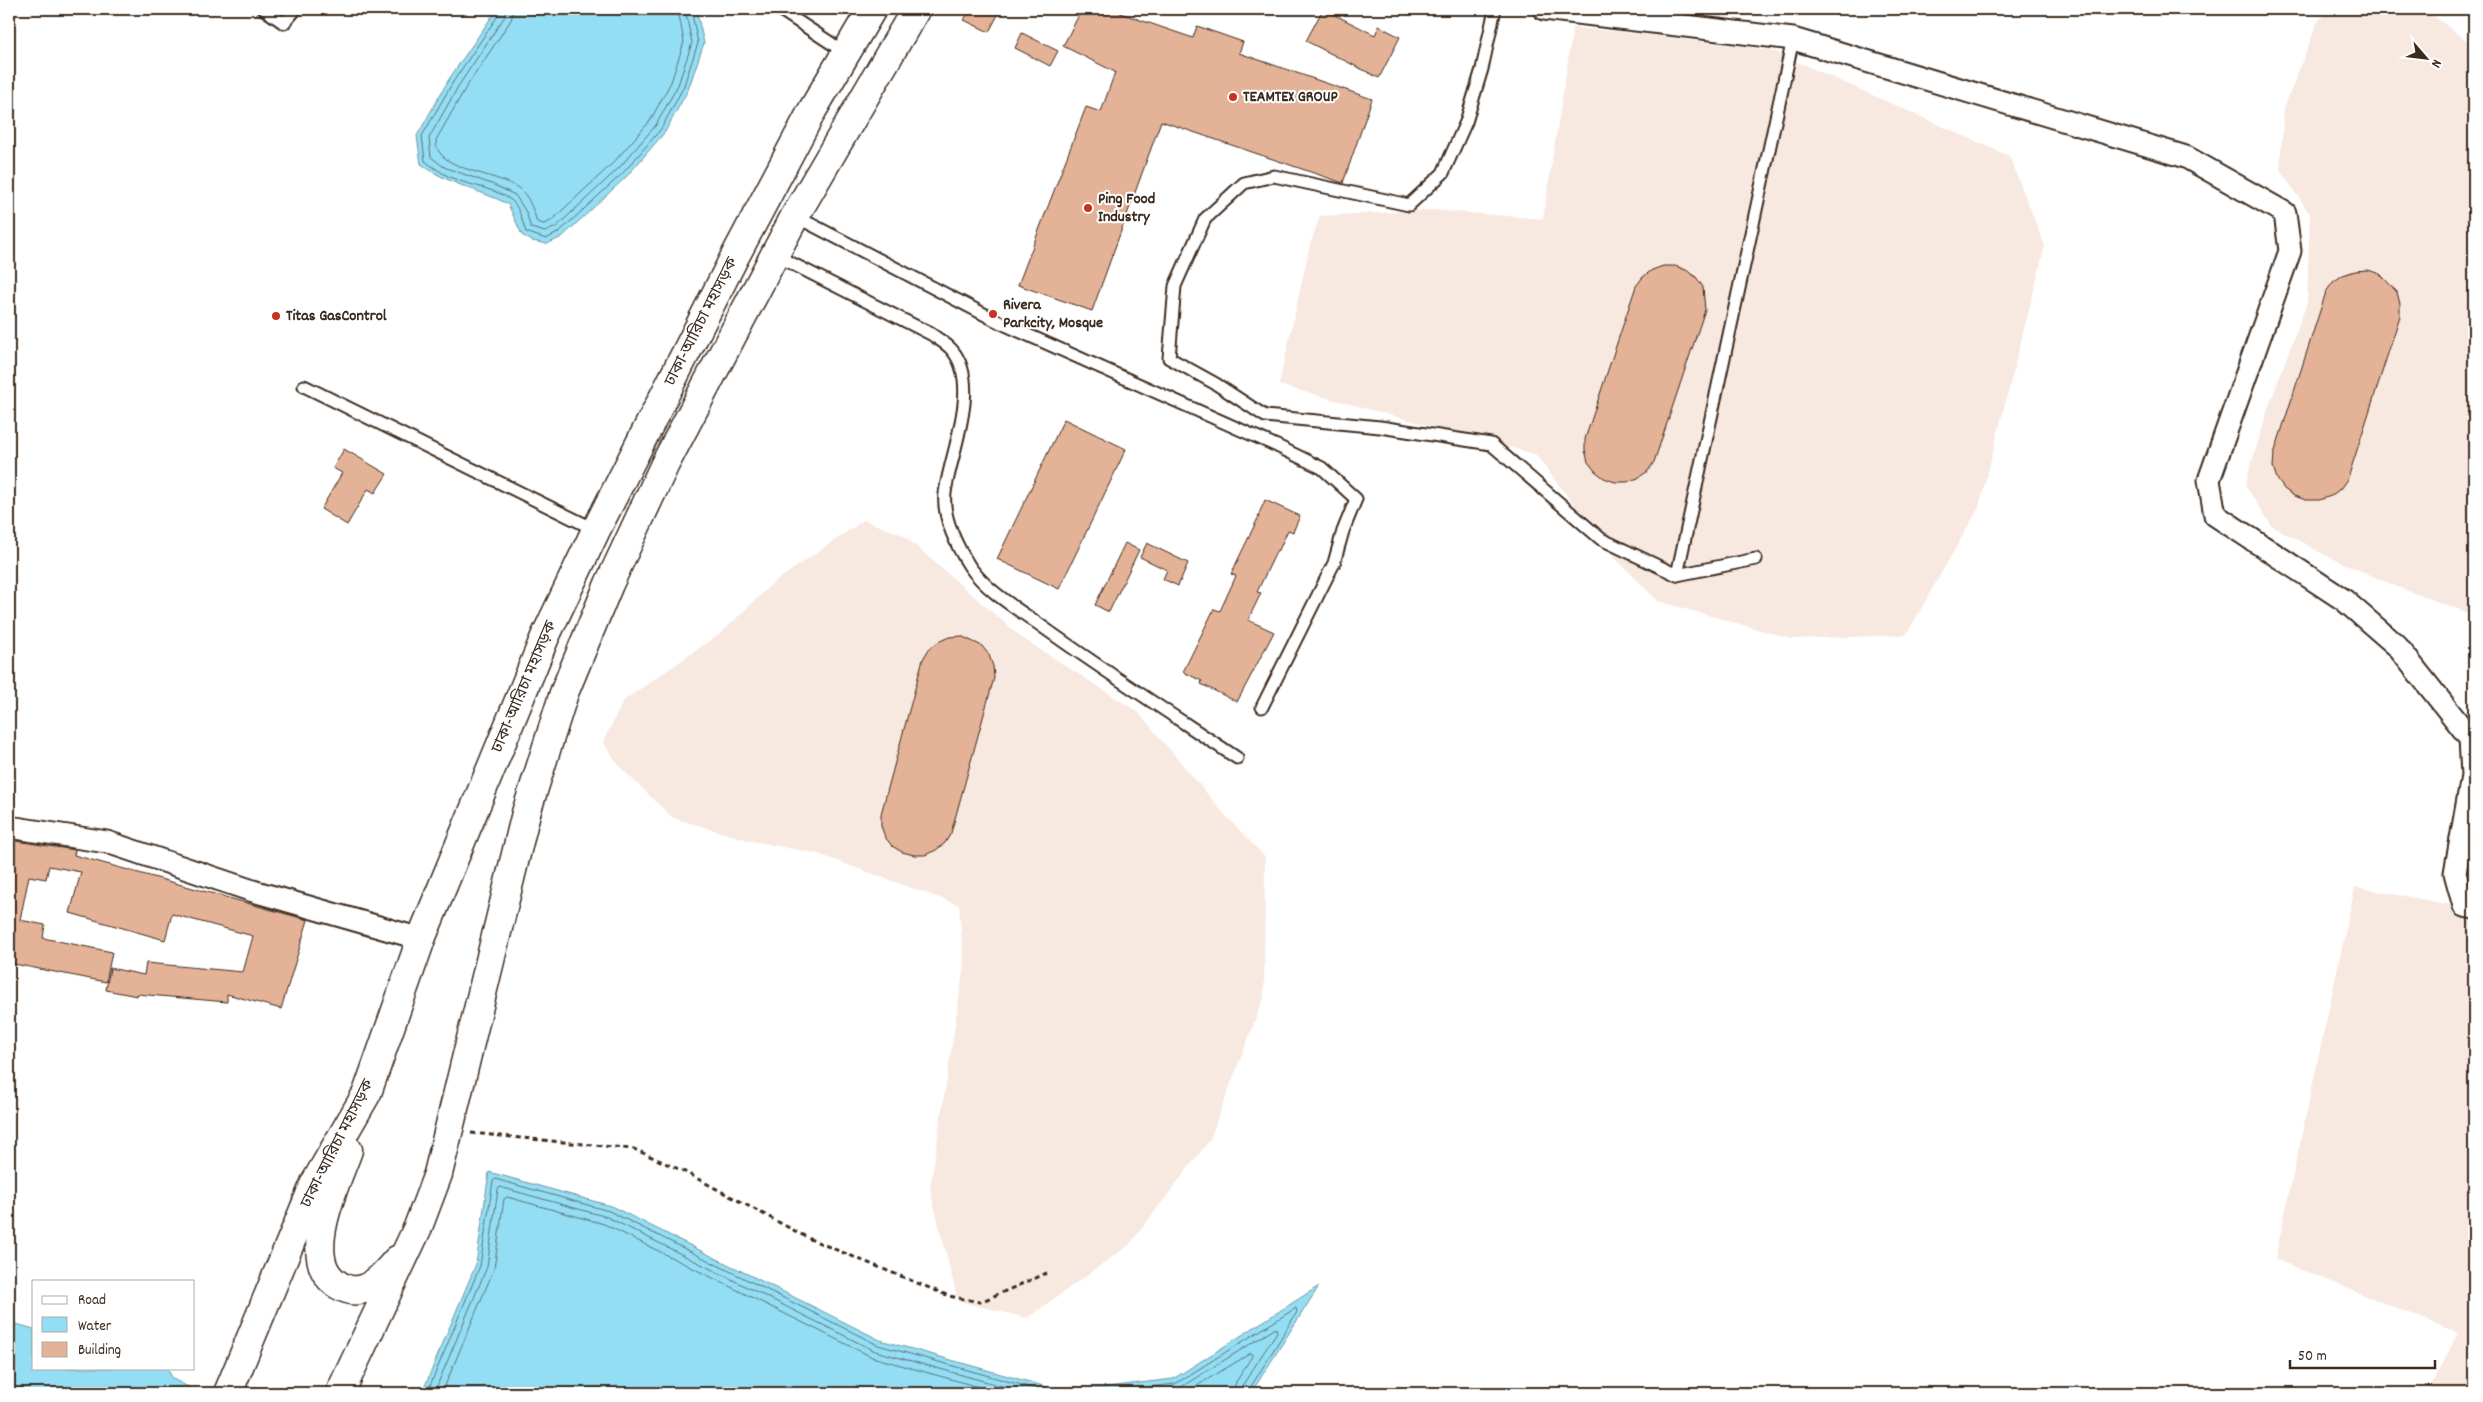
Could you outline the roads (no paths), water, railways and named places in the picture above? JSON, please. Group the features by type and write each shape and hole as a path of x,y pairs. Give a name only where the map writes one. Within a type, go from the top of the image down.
{"highway":[{"name":"ঢাকা-আরিচা মহাসড়ক","path":"230,1391 315,1183 367,1093 421,938 514,709 596,530 813,109 872,9"},
{"name":"ঢাকা-আরিচা মহাসড়ক","path":"340,1393 418,1228 438,1174 526,813 564,693 609,584 665,464 795,216 916,9"},
{"path":"367,1093 321,1230 320,1256 322,1267 327,1276 338,1286 351,1290 364,1289 388,1271 418,1228"}],"street":[{"path":"1544,9 1793,39 2186,157 2284,213 2290,251 2209,480 2214,515 2344,600 2397,646 2470,738 2472,776 2455,873 2464,906 2474,908"},
{"path":"9,826 107,842 253,891 421,938"}],"lane":[{"path":"264,9 284,23 296,9"},
{"path":"779,9 846,53"},
{"path":"1495,9 1482,69 1466,122 1443,173 1409,205 1274,176 1244,183 1205,219 1175,286 1169,358 1216,384 1265,416 1380,427 1491,444 1601,539 1677,575 1756,559"},
{"path":"1677,575 1793,39"},
{"path":"795,216 1001,323 1277,446 1322,468 1356,499 1343,531 1334,563 1262,707"},
{"path":"775,255 931,334 953,350 962,370 965,393 958,444 945,494 949,524 971,567 1000,596 1055,636 1237,758"},
{"path":"304,386 596,530"}],"water":[{"path":"497,9 696,9 704,43 688,90 665,132 627,176 562,237 547,244 532,241 522,235 508,204 442,177 421,164 417,136 449,79"},
{"path":"489,1172 611,1206 880,1340 1065,1392 1173,1379 1319,1286 1251,1393 422,1393 476,1264"},
{"path":"9,1322 32,1328 32,1370 168,1370 173,1379 200,1393 9,1393"}],"place":[{"name":"TEAMTEX GROUP","path":"1233,97"},
{"name":"Ping Food Industry","path":"1088,208"},
{"name":"Rivera Parkcity, Mosque","path":"993,314"},
{"name":"Titas GasControl","path":"276,316"}]}
